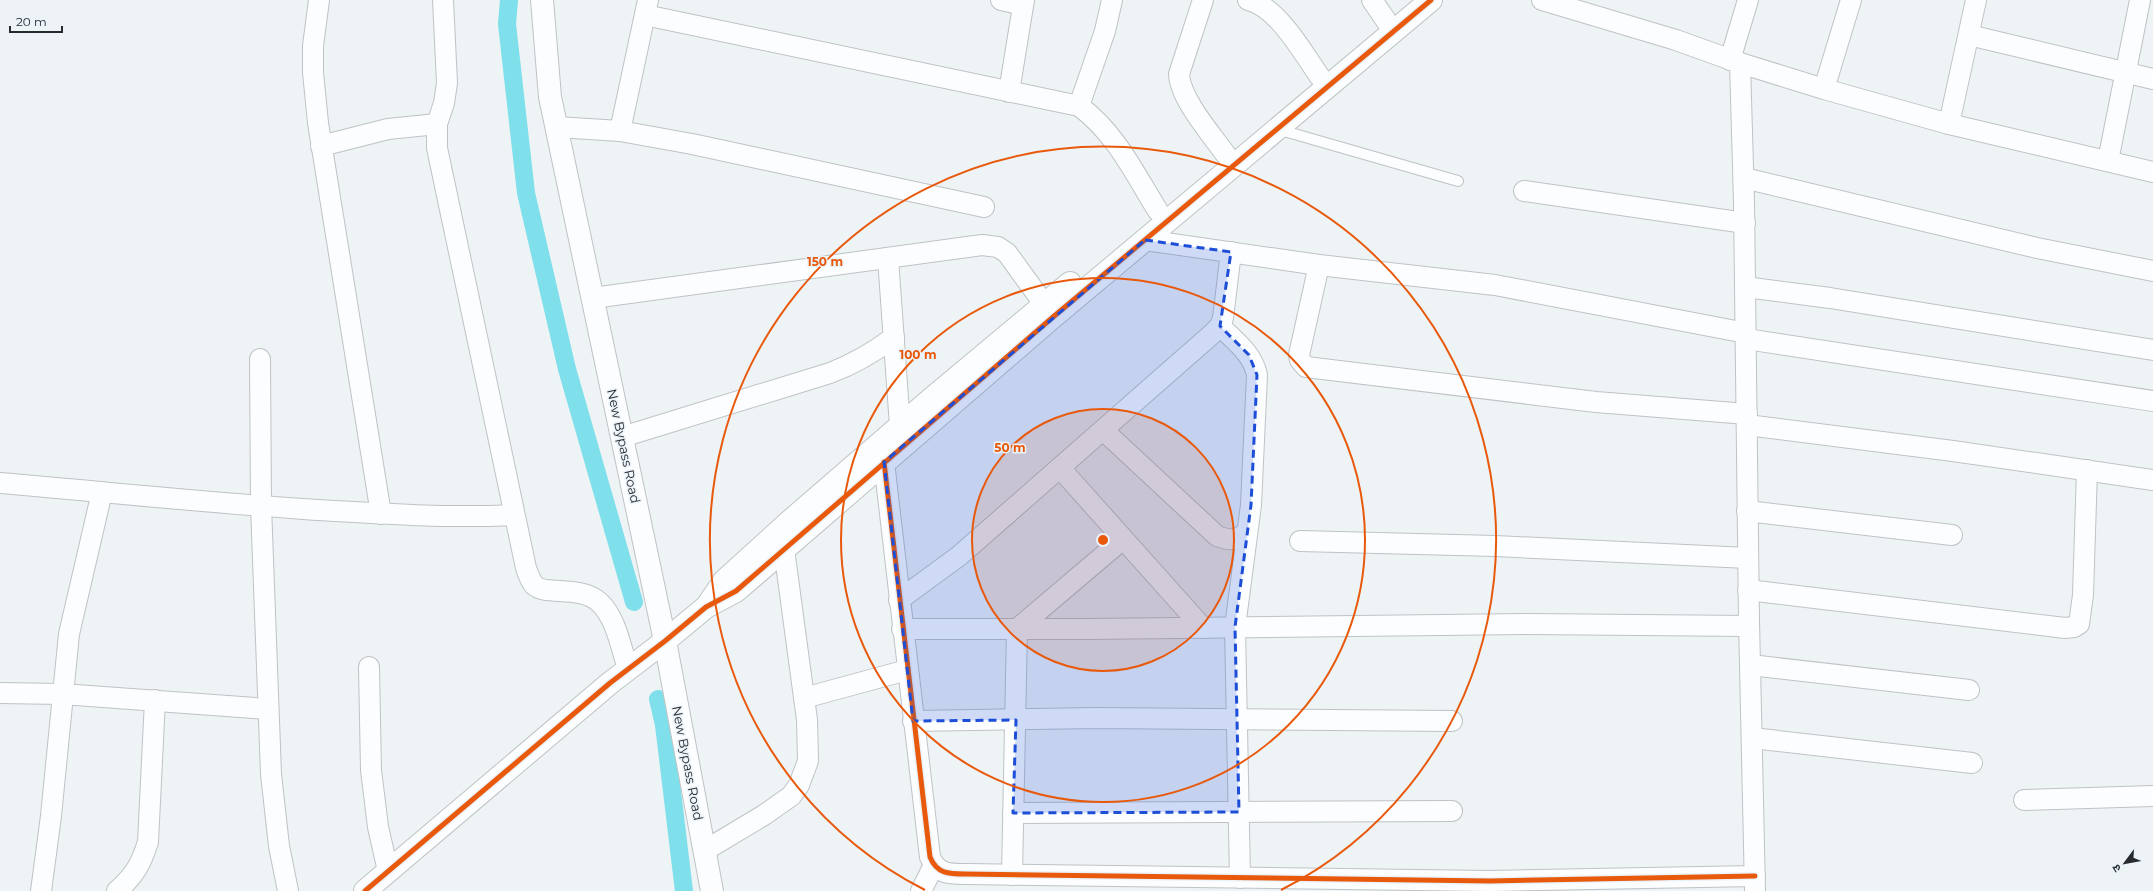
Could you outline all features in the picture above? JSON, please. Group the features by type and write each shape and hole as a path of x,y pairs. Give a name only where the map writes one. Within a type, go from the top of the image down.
{"street":[{"path":"319,0 313,46 313,72 321,146 381,514"},
{"path":"443,0 447,83 444,103 437,124 437,148 526,568 535,586 543,589 577,592 598,601 611,619 628,669"},
{"name":"New Bypass Road","path":"542,0 550,97 665,642 712,891"},
{"path":"1000,0 1024,2 1009,92"},
{"path":"1079,106 1102,38 1112,0"},
{"path":"1203,0 1179,74 1179,82 1195,110 1226,155"},
{"path":"1372,0 1387,22"},
{"path":"706,607 724,581 900,426 1044,304 1413,0"},
{"path":"365,891 628,669 665,642 706,607 736,591 884,462 1144,240 1431,0"},
{"path":"1542,0 1676,40 1735,62 1824,89 1949,124 2153,172"},
{"path":"884,462 902,629 930,857 934,865 941,872 951,874 1012,875 1157,884 1240,878 1755,884 1748,590 1744,178 1735,62 1748,0"},
{"path":"1824,89 1851,0"},
{"path":"1949,124 1976,0"},
{"path":"2108,161 2140,0"},
{"path":"1258,2 1273,13 1320,77"},
{"path":"620,131 646,8 1009,92 1079,106 1102,125 1114,140 1158,211"},
{"path":"1969,35 2153,79"},
{"path":"321,146 388,129 437,124"},
{"path":"556,127 620,131 692,144 984,207"},
{"path":"1744,178 2037,248 2153,271"},
{"path":"1524,191 1745,224"},
{"path":"1144,240 1319,265 1495,285 1746,336 2153,401"},
{"path":"592,298 982,245 998,247 1007,253 1044,304"},
{"path":"899,600 959,556 1220,326 1223,318 1231,252"},
{"path":"888,258 900,426"},
{"path":"1319,265 1299,355 1300,360 1306,367 1747,420 2153,480"},
{"path":"1745,286 1830,298 2153,350"},
{"path":"1220,326 1249,355 1255,365 1257,375 1251,505 1235,627 1240,878"},
{"path":"622,437 853,365 872,354 894,337"},
{"path":"260,359 261,506 272,791 279,846 288,891"},
{"path":"1103,430 1217,536 1230,541 1239,539 1247,532"},
{"path":"1060,468 1203,628"},
{"path":"1748,590 2065,628 2074,627 2079,624 2083,594 2087,470"},
{"path":"0,483 261,506 381,514 461,518 514,515"},
{"path":"41,891 51,816 69,634 102,492"},
{"path":"1748,511 1952,534"},
{"path":"1012,875 1017,629 1123,539"},
{"path":"1300,541 1495,546 1748,558"},
{"path":"704,851 764,816 791,796 799,785 808,761 809,746 804,698 784,549"},
{"path":"902,629 1203,628 1528,624 1749,626"},
{"path":"1750,665 1969,690"},
{"path":"368,667 371,770 378,828 388,871"},
{"path":"804,698 907,670"},
{"path":"0,693 62,694 268,709"},
{"path":"117,891 130,879 142,863 148,842 155,700"},
{"path":"913,721 1237,719 1452,721"},
{"path":"1752,738 1972,763"},
{"path":"2024,800 2153,796"},
{"path":"1013,813 1452,811"},
{"path":"921,891 934,865"}],"lane":[{"path":"1277,129 1458,181"}],"highlighted area":[{"path":"1145,240 1231,252 1220,326 1249,355 1257,375 1251,505 1235,627 1239,812 1013,813 1016,720 913,721 884,462"}],"waterway":[{"path":"509,0 507,24 526,193 567,369 634,602"},
{"path":"658,699 664,725 684,891"}],"cycle path":[{"path":"365,891 610,683 665,641 706,607 736,591 1053,317 1431,0"},
{"path":"884,462 930,857 936,867 944,872 959,874 1490,881 1755,876"}]}
